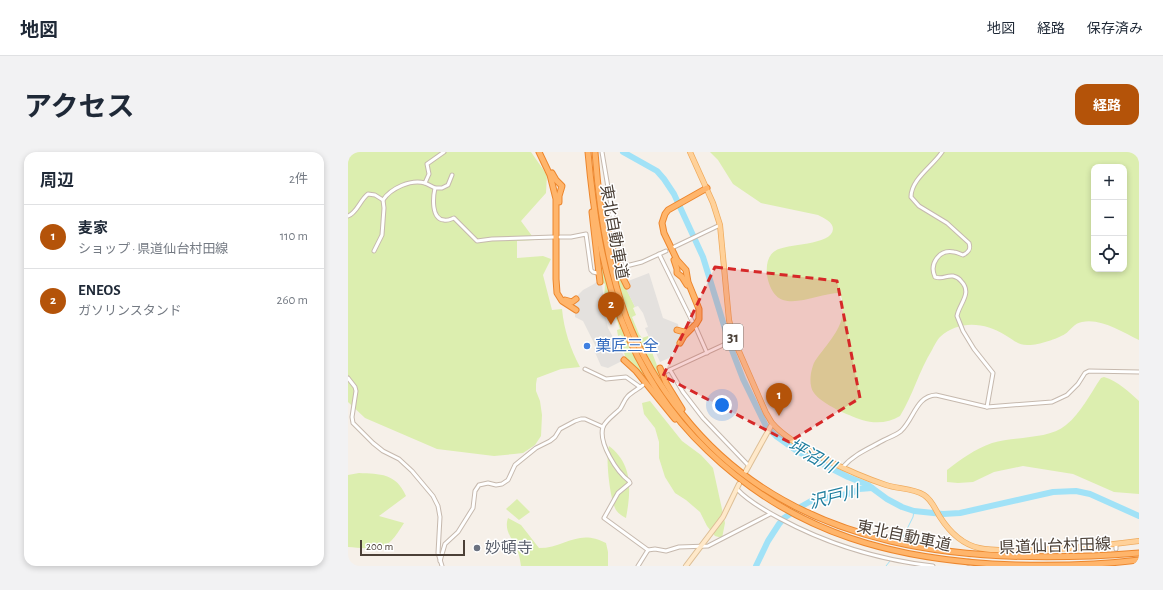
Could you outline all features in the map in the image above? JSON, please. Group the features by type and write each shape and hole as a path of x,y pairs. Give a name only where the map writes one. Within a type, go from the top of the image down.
{"highway":[{"path":"540,152 552,174 562,185 559,196 557,284 563,299 568,302 572,302 576,298"},
{"path":"540,152 550,175 556,199 557,292 562,301 576,310"},
{"path":"588,152 587,169 600,282"},
{"name":"東北自動車道","path":"588,152 599,239 610,285 621,320 638,356 656,389 689,432 749,486 786,511 825,529 869,544 928,558 982,564 1032,566 1139,560"},
{"path":"595,152 608,233 619,270 627,286"},
{"name":"東北自動車道","path":"595,152 600,210 605,237 615,283 627,318 642,353 661,386 692,427 715,454 752,481 792,507 835,527 869,539 939,553 988,558 1043,560 1107,557 1139,553"},
{"path":"677,330 680,332 688,331 695,321 697,314 694,300 684,280 677,273 676,265 659,227 661,216 682,200 707,188"},
{"path":"671,207 663,219 663,230 677,260 686,270 686,276 698,302 700,314 696,324 684,336 680,343"},
{"path":"624,360 636,371 700,446 715,454"},
{"path":"660,368 666,383 680,407 709,441 715,454"}],"main road":[{"name":"県道仙台村田線","path":"690,152 718,215 729,320 733,341 772,424 804,448 843,467 883,484 920,492 932,504 954,535 971,545 986,549 1045,550 1116,547 1139,541"},
{"path":"746,471 772,424"},
{"path":"686,566 723,517 738,486"}],"street":[{"path":"425,183 429,174 427,164 444,152"},
{"path":"602,152 613,217 626,266"},
{"path":"942,152 935,162 917,181 912,190 911,197 919,206 947,223 969,243 970,248 967,253 963,255 953,252 942,254 936,259 932,268 935,277 942,279 947,276 954,276 959,278 965,287 965,298 957,316 963,331 974,349 993,373 987,407"},
{"path":"374,251 382,235 384,208 383,200 389,193 398,187 416,182 425,183 435,188 442,188 448,185 452,175"},
{"path":"435,188 434,196 436,215 440,219 444,220 454,218 477,242 492,239 554,237"},
{"path":"348,216 352,214 362,199 368,194 375,195 383,200"},
{"path":"674,247 720,225"},
{"path":"560,237 572,237 586,234 591,270 597,273"},
{"path":"621,267 642,262 666,251"},
{"path":"659,254 692,321"},
{"path":"696,328 707,353"},
{"path":"665,372 733,341"},
{"path":"586,369 606,379 626,377 641,386 626,398 621,408 603,427 603,439 611,458 616,468 630,483 618,494 604,518 648,550 655,549 666,551 679,547 708,546 770,514"},
{"path":"670,370 683,392 703,418 749,466"},
{"path":"843,467 849,460 860,453 899,432 908,423 922,400 930,395 936,395 987,407 1056,402 1067,395 1078,384 1085,373 1090,371 1139,372"},
{"path":"348,378 355,387 356,391 352,417 353,423 383,451 399,459 412,471 433,496 438,506 440,517 438,553 442,566"},
{"path":"440,561 445,544 458,532 473,508 475,492 479,486 488,483 496,485 502,484 508,480 515,465 536,448 555,437 560,429 575,421 580,419 585,420 603,427"},
{"path":"738,486 741,493 770,514 821,538 861,552 907,563 933,566"},
{"path":"970,552 971,545"},
{"path":"638,566 648,550"}],"highlighted area":[{"path":"715,267 837,281 860,398 789,442 663,376"}],"green space":[{"path":"348,152 531,152 547,175 546,193 521,221 535,240 517,241 517,258 543,256 551,259 543,275 552,310 562,309 568,339 580,367 561,369 537,378 536,391 540,401 542,415 541,436 535,445 523,453 494,456 437,449 365,418 348,402"},
{"path":"710,152 1139,152 1139,340 1111,326 1089,321 1075,325 1065,334 1057,338 1041,343 1024,345 989,327 980,325 963,325 940,337 927,358 909,400 900,416 887,421 872,422 862,420 823,402 814,393 810,378 814,362 837,330 841,321 843,303 840,293 796,301 783,300 777,297 773,292 767,277 770,255 781,248 825,238 831,234 833,229 832,224 828,220 818,215 761,203 733,184 718,160"},
{"path":"601,260 611,298 628,343 650,385 626,359 621,343 624,342 621,335 618,336 617,330 620,329 613,310 608,311 604,301 605,284 602,282"},
{"path":"613,260 635,307 633,308 636,315 632,317 639,334 642,338 648,336 653,355 663,381 646,355 632,324"},
{"path":"1104,377 1119,384 1139,401 1139,494 1114,492 1073,474 1023,466 994,472 973,482 947,482 947,470 980,448 992,443 1030,437 1059,430 1076,415 1101,378"},
{"path":"650,401 682,441 701,455 713,468 725,523 722,538 715,536 707,526 700,512 675,493 665,477 659,458 659,442 655,428 644,414 642,403"},
{"path":"609,446 617,453 626,470 629,498 626,518 616,510 612,498 608,468"},
{"path":"359,473 387,476 402,488 406,496 379,516 404,523 391,541 376,548 348,547 348,475"},
{"path":"517,499 530,512 519,520 506,509"},
{"path":"508,518 521,525 539,548 587,537 606,543 608,552 608,566 521,566 517,549 507,530"}],"shaded area":[{"path":"649,273 663,318 678,324 682,343 669,358 660,362 645,328 648,327 643,313 638,306 635,307 623,283"},
{"path":"599,280 602,284 608,328 626,359 608,368 601,366 594,350 596,347 583,321 575,317 575,298 583,290"}],"waterway":[{"name":"坪沼川","path":"623,152 657,171 674,194 703,257 730,345 743,379 766,426 776,436 797,451 848,477 868,485 887,499 902,507 914,511 943,514 960,513 1053,492 1076,491 1090,494 1139,516"},
{"name":"沢戸川","path":"756,566 768,541 784,518 811,501 852,493 859,489 872,488"},
{"path":"903,537 913,517 914,511"},
{"path":"886,566 890,561"}],"tunnel":[{"path":"599,272 621,267"},
{"path":"968,566 970,552"}],"place":[{"name":"ENEOS","path":"611,325"},
{"name":"菓匠三全","path":"587,346"},
{"name":"麦家","path":"779,416"},
{"name":"妙頓寺","path":"477,548"}]}
